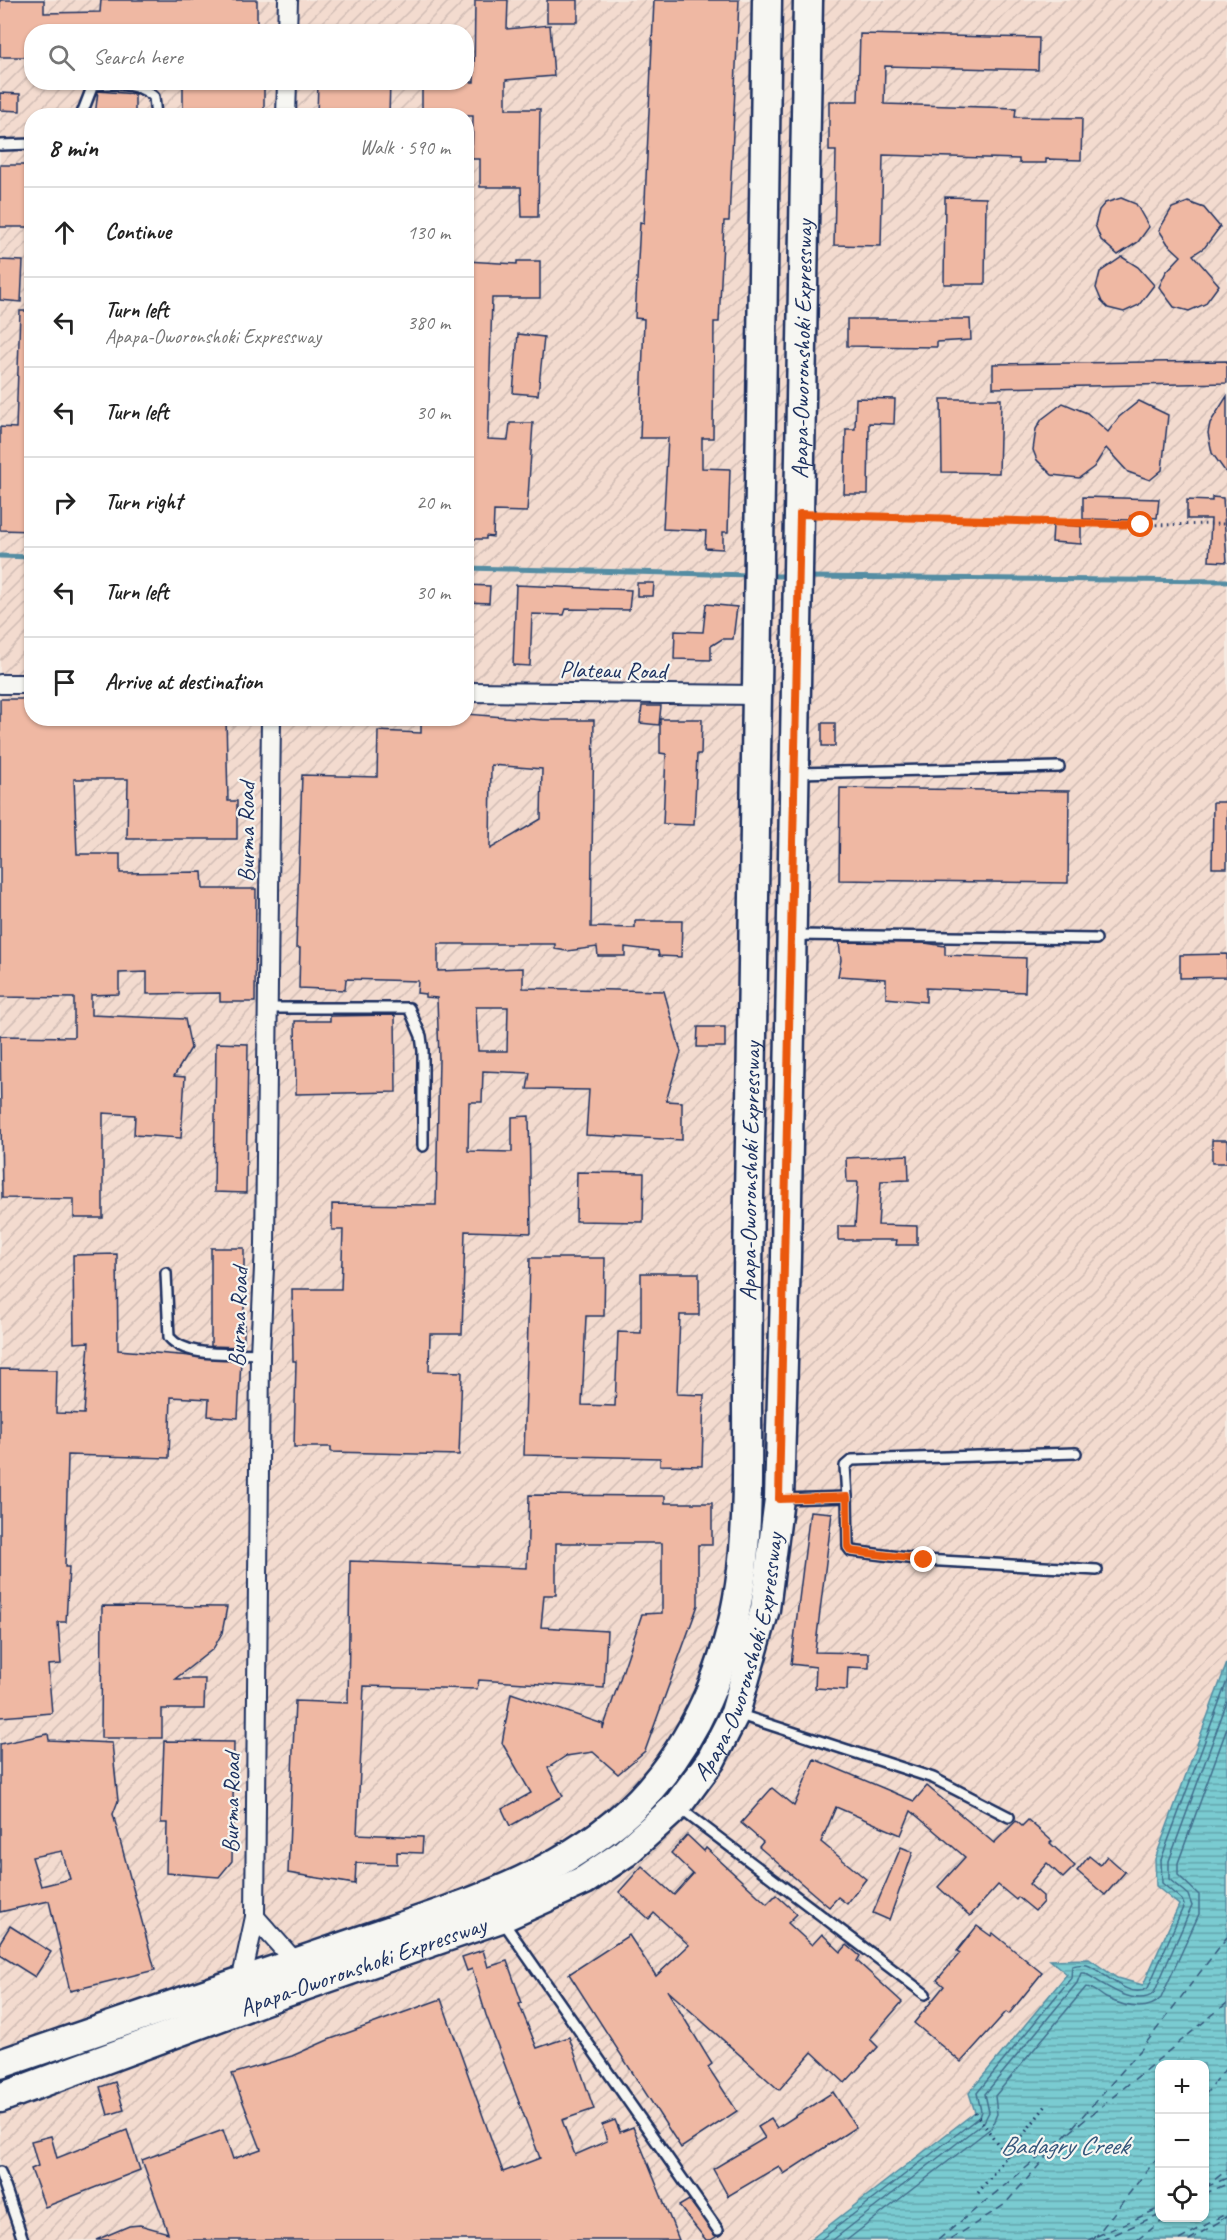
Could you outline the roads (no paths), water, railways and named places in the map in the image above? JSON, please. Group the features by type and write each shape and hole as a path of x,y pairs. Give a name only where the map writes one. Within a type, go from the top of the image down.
{"main road":[{"name":"Apapa-Oworonshoki Expressway","path":"0,2064 460,1905 541,1872 602,1835 636,1804 671,1766 696,1724 719,1672 740,1586 746,1501 767,0"},
{"name":"Apapa-Oworonshoki Expressway","path":"0,2098 278,1995 501,1918 585,1881 625,1853 677,1806 711,1760 735,1713 765,1610 779,1499 786,1246 808,0"}],"street":[{"path":"287,24 288,0"},
{"path":"286,90 286,108"},
{"path":"0,684 24,684"},
{"name":"Plateau Road","path":"474,692 759,695"},
{"name":"Burma Road","path":"241,1982 255,1917 260,1354 266,1218 272,726"},
{"path":"255,1917 296,1963"}],"lane":[{"path":"84,108 91,90"},
{"path":"147,90 154,97 155,108"},
{"path":"0,145 24,144"},
{"path":"795,773 1059,767"},
{"path":"792,935 1096,939"},
{"path":"268,1008 409,1008 421,1036 423,1052 423,1146"},
{"path":"166,1273 169,1337 174,1344 192,1350 260,1354"},
{"path":"1076,1453 852,1460 845,1466 848,1547 855,1552 924,1560 1097,1570"},
{"path":"779,1499 847,1497"},
{"path":"735,1713 773,1728 933,1778 1009,1817"},
{"path":"677,1806 925,1995"},
{"path":"501,1918 718,2230"},
{"path":"0,2172 23,2240"}],"water":[{"name":"Badagry Creek","path":"1227,1663 1227,2240 810,2240 975,2112 969,2093 1067,1974 1050,1960 1089,1959 1117,1978 1143,1985 1179,1905 1156,1886 1155,1859"}],"waterway":[{"path":"0,556 24,557"},
{"path":"474,568 750,575"},
{"path":"768,576 789,576"},
{"path":"807,577 1227,581"}]}
